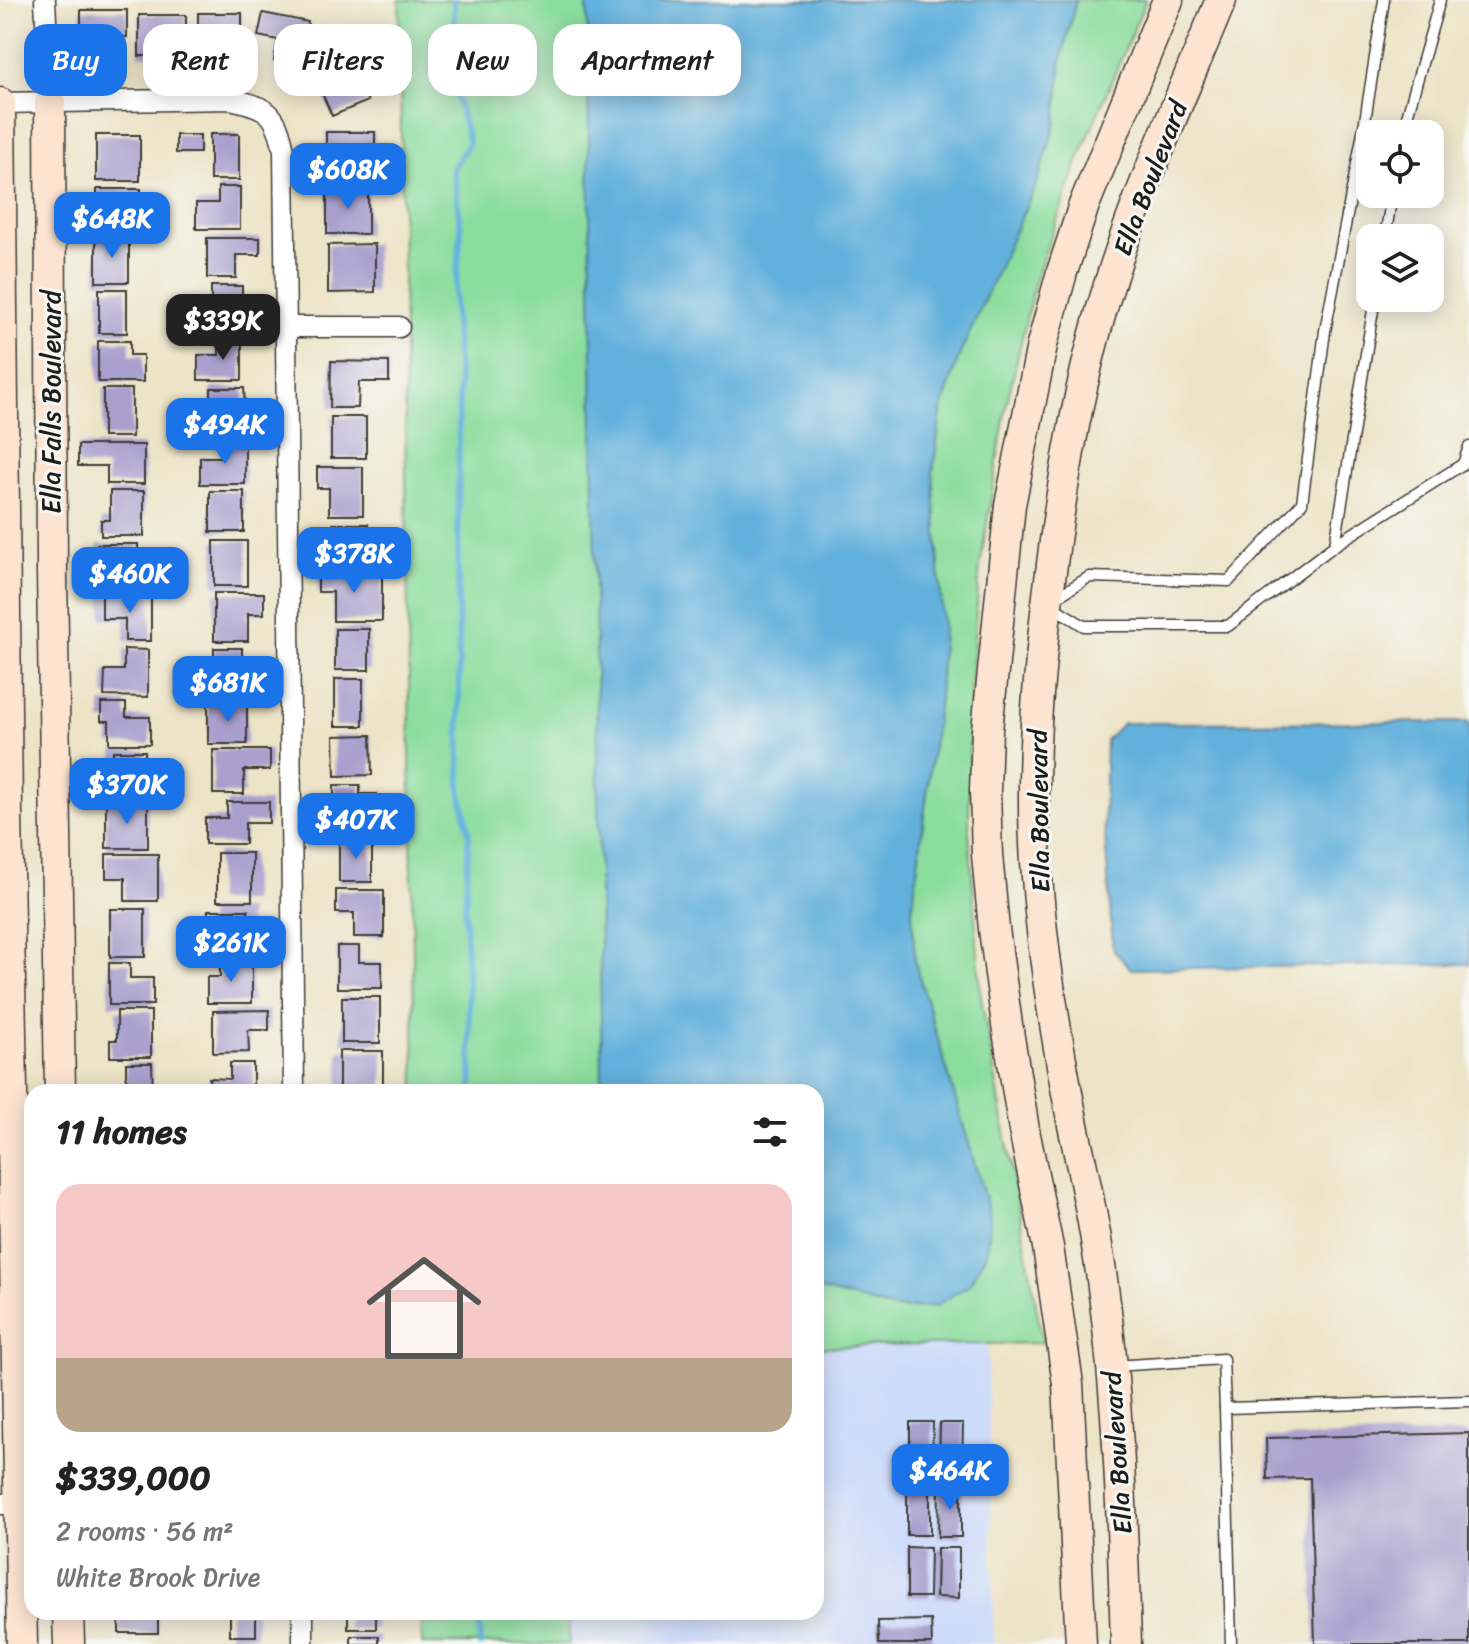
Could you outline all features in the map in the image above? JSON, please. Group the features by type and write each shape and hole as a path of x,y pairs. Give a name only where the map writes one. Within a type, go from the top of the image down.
{"main road":[{"name":"Ella Boulevard","path":"1081,1644 1075,1482 1067,1376 1048,1247 1007,1025 989,870 986,776 999,598 1010,505 1025,426 1062,272 1084,205 1168,0"},
{"name":"Ella Boulevard","path":"1126,1644 1123,1529 1111,1366 1096,1239 1055,1018 1036,851 1036,733 1058,512 1072,435 1108,286 1130,222 1221,0"},
{"name":"Ella Falls Boulevard","path":"50,102 52,572 60,1084"},
{"name":"Ella Falls Boulevard","path":"0,103 17,1503 22,1644"},
{"path":"4,572 52,572"},
{"path":"999,598 1047,603"},
{"path":"10,985 59,985"},
{"path":"1067,1376 1111,1366"},
{"path":"68,1620 69,1644"}],"street":[{"name":"Ella Falls Boulevard","path":"45,0 50,102"},
{"name":"Ella Falls Boulevard","path":"0,96 0,103"},
{"path":"0,103 230,99 254,104 271,112 280,130 284,150 294,1084"},
{"path":"284,327 399,327"},
{"path":"303,1620 303,1644"}],"lane":[{"path":"1384,0 1364,127 1325,331 1302,503 1229,581 1089,577 1047,603 1084,626 1228,626 1335,545 1463,464 1469,447"},
{"path":"1406,120 1440,0"},
{"path":"1335,545 1373,312"},
{"path":"1111,1366 1223,1359 1231,1644"},
{"path":"1225,1408 1469,1401"}],"shaded area":[{"path":"987,1343 994,1644 569,1644 569,1620 824,1620 824,1347"}],"green space":[{"path":"399,0 1146,0 1084,146 1036,277 1006,407 980,566 970,687 969,831 981,998 1043,1343 824,1347 824,1084 415,1084 400,96 412,96 412,24 399,24"},
{"path":"422,1620 569,1620 569,1644 422,1644"}],"water":[{"path":"587,0 1076,0 1062,57 1056,123 1038,180 959,356 941,412 933,472 943,628 939,698 912,911 915,962 990,1215 987,1252 969,1285 935,1306 894,1309 824,1291 824,1084 602,1084 588,96 741,96 741,24 587,24"},
{"path":"1469,722 1469,964 1131,969 1113,950 1104,822 1106,740 1123,723"}],"building":[{"path":"81,10 127,10 127,24 81,24"},
{"path":"198,13 242,13 242,24 198,24"},
{"path":"263,13 308,22 274,24 274,39 258,36"},
{"path":"139,15 186,15 186,24 143,24 143,56 139,56"},
{"path":"323,96 366,96 368,101 332,116"},
{"path":"326,132 375,132 375,179 349,179 349,156 326,156"},
{"path":"210,134 239,134 239,180 210,180"},
{"path":"96,135 140,135 140,181 96,181"},
{"path":"176,135 200,135 200,153 176,153"},
{"path":"218,187 240,187 240,229 196,229 196,203 218,203"},
{"path":"327,188 368,188 368,234 327,234"},
{"path":"97,189 141,189 141,214 136,214 136,231 97,231"},
{"path":"96,238 129,238 129,282 96,282"},
{"path":"207,238 260,238 260,255 236,255 236,278 207,278"},
{"path":"375,244 375,292 328,293 328,245"},
{"path":"211,286 242,286 242,332 211,332"},
{"path":"99,289 127,289 127,333 99,333"},
{"path":"219,339 242,339 242,380 198,380 198,355 219,355"},
{"path":"98,341 130,341 130,355 143,355 143,382 98,382"},
{"path":"331,361 389,362 389,382 359,382 358,408 330,408"},
{"path":"211,388 244,388 246,434 211,434"},
{"path":"103,389 132,389 132,437 103,437"},
{"path":"331,417 366,417 366,458 331,458"},
{"path":"222,441 245,441 245,484 200,484 200,457 222,457"},
{"path":"78,445 144,445 144,484 107,484 107,466 78,466"},
{"path":"317,467 363,467 363,515 329,515 329,488 317,488"},
{"path":"110,491 144,491 144,536 101,536 101,520 110,520"},
{"path":"210,491 244,491 244,532 210,532"},
{"path":"333,524 368,524 368,565 333,565"},
{"path":"214,541 247,541 247,586 214,586"},
{"path":"97,544 138,544 138,555 150,555 150,574 142,574 142,586 97,586"},
{"path":"318,572 382,573 382,621 333,621 333,592 318,592"},
{"path":"214,593 264,593 264,614 248,614 248,641 214,641"},
{"path":"102,595 151,595 151,641 125,641 125,619 102,619"},
{"path":"335,629 369,629 369,670 335,670"},
{"path":"214,648 242,648 242,671 248,671 248,696 214,696"},
{"path":"124,649 148,650 148,697 104,696 105,670 124,670"},
{"path":"335,679 363,679 363,726 335,726"},
{"path":"101,703 126,703 126,717 150,717 150,744 109,744 109,721 101,721"},
{"path":"208,704 247,704 247,744 208,744"},
{"path":"371,735 372,775 335,776 334,736"},
{"path":"213,750 270,750 270,770 244,770 244,794 213,794"},
{"path":"113,751 145,751 145,793 113,793"},
{"path":"334,785 360,785 360,794 377,794 377,831 334,831"},
{"path":"227,802 269,802 269,823 245,823 245,844 205,844 205,818 227,818"},
{"path":"106,803 148,803 148,848 106,848"},
{"path":"339,840 372,840 372,882 339,882"},
{"path":"217,853 252,853 252,901 217,901"},
{"path":"106,854 158,854 158,901 125,901 125,878 106,878"},
{"path":"336,890 384,890 384,937 354,937 354,913 336,913"},
{"path":"110,909 145,909 145,957 110,957"},
{"path":"208,910 248,910 248,953 223,953 223,937 208,937"},
{"path":"337,946 359,946 359,962 382,962 382,988 337,988"},
{"path":"220,962 252,962 252,1003 207,1003 207,977 220,977"},
{"path":"109,963 130,963 130,978 153,978 153,1005 109,1005"},
{"path":"342,997 380,997 380,1043 342,1043"},
{"path":"269,1010 269,1030 248,1030 249,1052 213,1053 213,1011"},
{"path":"117,1011 151,1011 151,1057 110,1057 110,1040 117,1040"},
{"path":"339,1051 383,1051 383,1084 339,1084"},
{"path":"126,1063 152,1063 153,1084 126,1084"},
{"path":"230,1063 253,1063 253,1084 209,1084 209,1078 230,1079"},
{"path":"910,1422 933,1422 932,1472 910,1472"},
{"path":"940,1423 963,1423 962,1473 939,1473"},
{"path":"1469,1433 1469,1644 1315,1644 1310,1478 1267,1479 1266,1438"},
{"path":"907,1485 930,1485 930,1535 907,1535"},
{"path":"939,1487 961,1487 961,1537 938,1537"},
{"path":"907,1547 930,1548 929,1597 907,1597"},
{"path":"937,1548 959,1548 959,1598 936,1597"},
{"path":"119,1620 158,1620 158,1633 119,1633"},
{"path":"230,1620 256,1620 256,1636 230,1636"},
{"path":"348,1620 376,1620 376,1629 348,1629"},
{"path":"931,1620 932,1644 879,1644 878,1621"},
{"path":"351,1636 379,1636 379,1644 351,1644"}],"waterway":[{"path":"454,0 455,89 469,143 453,168 461,231 454,305 459,385 460,789 469,833 465,914 472,1084"},
{"path":"479,1620 480,1644"}]}
